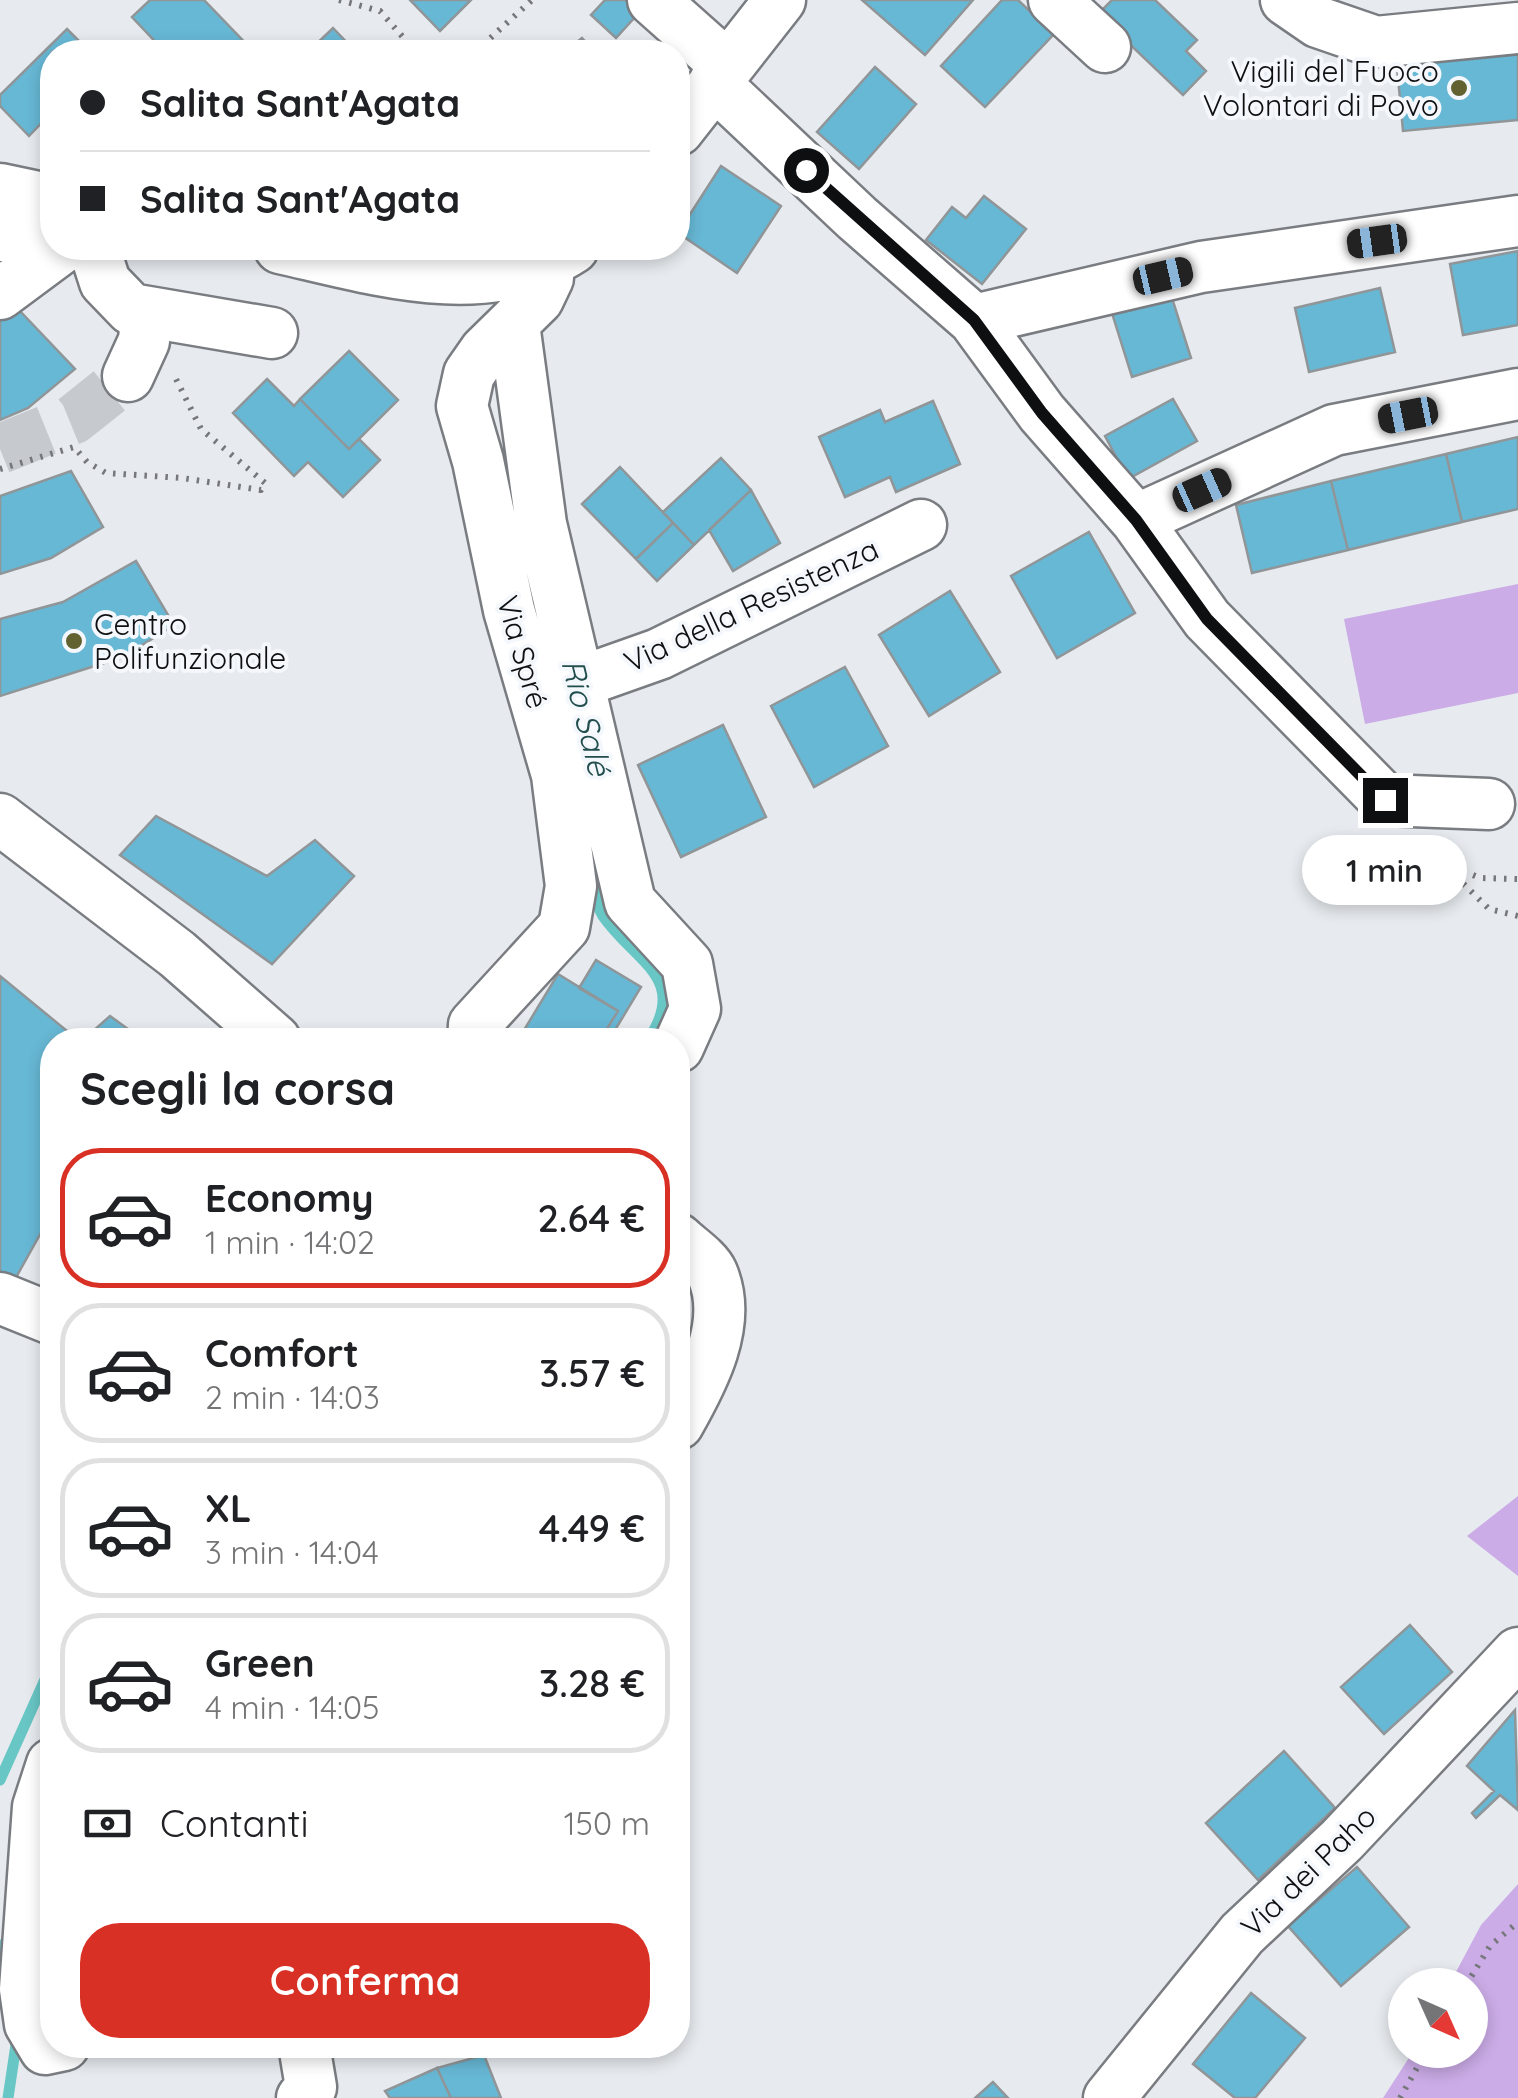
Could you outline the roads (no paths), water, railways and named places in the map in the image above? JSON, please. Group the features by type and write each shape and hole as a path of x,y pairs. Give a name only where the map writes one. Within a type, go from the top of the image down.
{"street":[{"path":"652,0 688,40"},
{"path":"690,114 780,0"},
{"path":"1054,0 1105,47"},
{"path":"1286,0 1318,22 1376,42 1518,28"},
{"path":"690,42 856,218 974,320 1042,413 1136,520 1207,619 1385,800 1489,804"},
{"path":"0,189 40,197"},
{"path":"974,320 1201,266 1518,221"},
{"path":"0,236 29,234 40,228"},
{"path":"0,294 46,260"},
{"path":"96,260 115,297 131,309 272,333"},
{"path":"339,260 428,278 474,279 540,260"},
{"name":"Via Spré","path":"474,1028 564,927 571,886 558,775 509,610 478,462 462,406 469,374 485,351 538,299 558,260"},
{"path":"128,376 144,341 146,314"},
{"path":"514,324 541,524 630,902 687,964 695,1009 686,1028"},
{"path":"1136,520 1334,430 1518,394"},
{"name":"Via della Resistenza","path":"580,682 659,654 921,525"},
{"path":"0,820 177,954 261,1028"},
{"path":"690,1251 711,1270 719,1306 708,1372 690,1403"},
{"path":"0,1298 40,1314"},
{"name":"Via dei Paho","path":"1108,2098 1242,1934 1342,1840 1518,1653"},
{"path":"32,2028 25,1989 40,1801"},
{"path":"302,2098 310,2087 306,2058"}],"waterway":[{"name":"Rio Salé","path":"592,879 603,916 661,986 663,1001 654,1028"},
{"name":"Rio Salé","path":"0,1780 40,1691"},
{"name":"Rio Salé","path":"0,1945 5,1971"},
{"name":"Rio Salé","path":"8,2098 17,2038"}],"tunnel":[{"path":"0,449 74,419 128,376"}],"place":[{"name":"Vigili del Fuoco Volontari di Povo","path":"1459,88"},
{"name":"Centro Polifunzionale","path":"74,641"}]}
